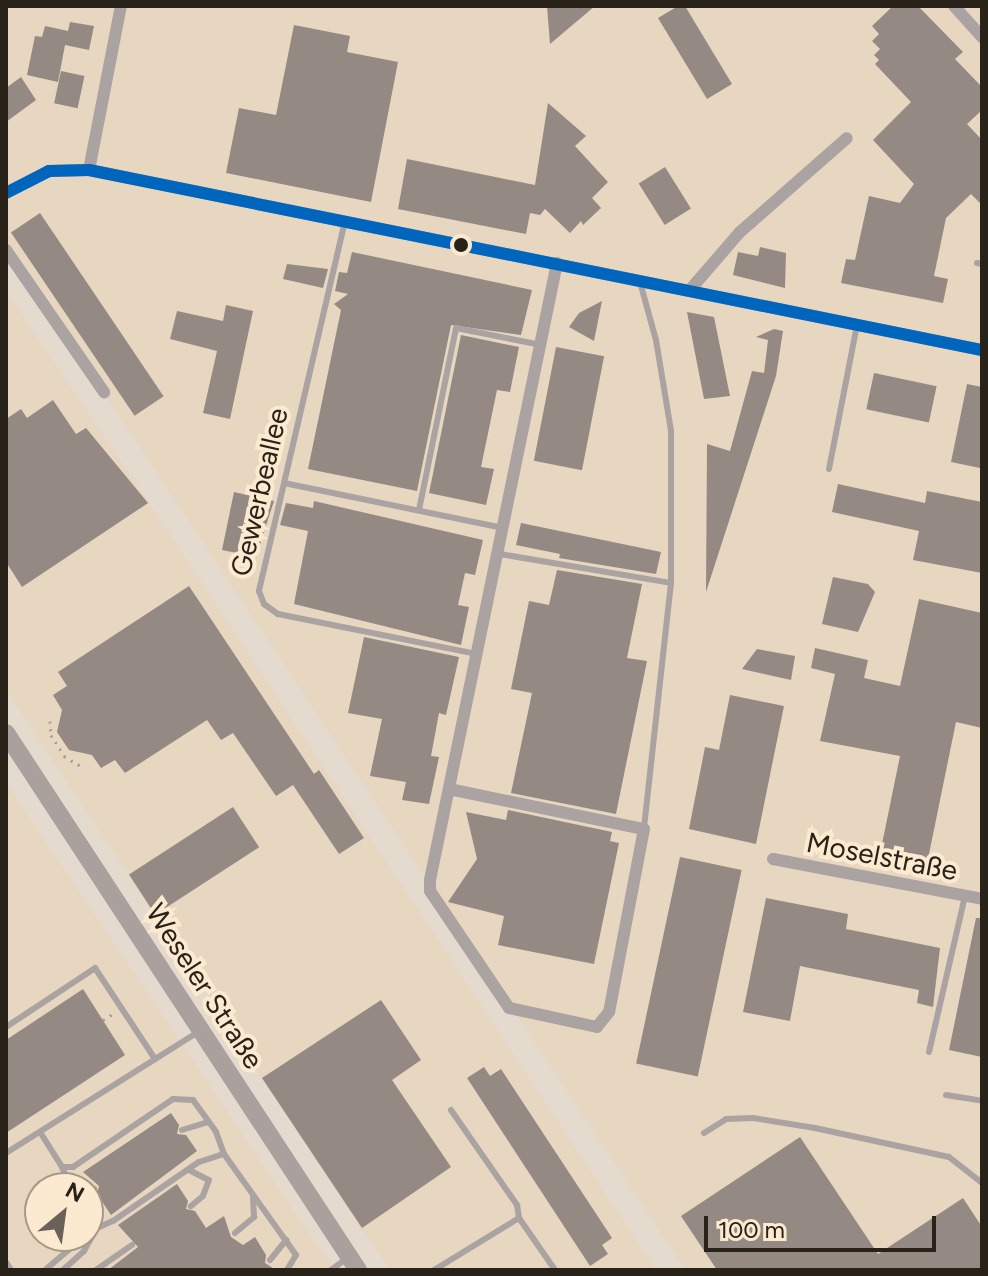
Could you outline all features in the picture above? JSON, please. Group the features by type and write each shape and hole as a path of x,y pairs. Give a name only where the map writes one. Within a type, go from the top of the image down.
{"main road":[{"name":"Weseler Straße","path":"6,733 354,1264"}],"street":[{"path":"89,170 121,6"},
{"path":"954,6 982,37"},
{"path":"689,291 740,232 847,138"},
{"path":"6,193 49,171 89,170 982,350"},
{"path":"6,250 104,392"},
{"path":"449,789 644,829 604,1022 597,1027 538,1016 502,1001 432,898 430,880 477,654 500,554 557,263"},
{"name":"Moselstraße","path":"773,859 982,899"}],"lane":[{"name":"Gewerbeallee","path":"345,221 259,591 264,604 278,614 477,654"},
{"path":"640,282 671,431 671,583 644,829"},
{"path":"829,469 857,325"},
{"path":"419,510 456,328 541,345"},
{"path":"284,483 505,528"},
{"path":"500,554 671,583"},
{"path":"929,1052 965,896"},
{"path":"6,1027 95,968 155,1059"},
{"path":"6,1153 201,1030"},
{"path":"946,1095 982,1101"},
{"path":"62,1167 73,1167 173,1099 193,1100 224,1154 296,1255 287,1270"},
{"path":"451,1110 517,1205 519,1218 555,1270"},
{"path":"704,1133 726,1119 753,1118 815,1128 949,1157 982,1183"},
{"path":"182,1130 208,1122"},
{"path":"40,1132 64,1172"},
{"path":"104,1224 212,1155 224,1154"},
{"path":"188,1170 209,1180 203,1196 191,1206"},
{"path":"235,1233 254,1217 253,1197"},
{"path":"434,1270 519,1218"},
{"path":"270,1260 286,1240"},
{"path":"96,1270 132,1245"},
{"path":"45,1270 67,1252"},
{"path":"63,1270 83,1252"},
{"path":"6,1262 11,1270"},
{"path":"331,1270 354,1264"}],"path":[{"path":"50,721 58,745 82,767"},
{"path":"58,745 63,741"}],"shaded area":[{"path":"6,6 982,6 982,1270 686,1270 6,246"},
{"path":"6,291 656,1270 391,1270 361,1228 6,689"},
{"path":"6,782 334,1270 6,1270"}],"building":[{"path":"547,6 595,6 550,44"},
{"path":"678,6 685,6 732,84 707,99 658,18"},
{"path":"893,6 918,6 963,52 955,59 982,87 982,110 967,124 982,140 982,205 971,194 946,218 934,276 948,279 943,303 841,283 846,259 855,260 869,196 900,203 914,184 873,140 911,102 875,64 879,60 874,55 880,49 872,41 879,34 872,26"},
{"path":"70,22 94,26 89,50 65,45 58,82 27,75 35,36 42,37 45,26 68,31"},
{"path":"294,25 350,36 347,52 398,62 371,202 226,173 239,108 276,115"},
{"path":"61,71 84,76 78,108 54,103"},
{"path":"21,77 36,100 6,122 6,88"},
{"path":"548,103 586,136 575,146 608,182 592,198 601,208 583,225 581,221 570,233 545,209 540,215 530,213 526,234 398,209 407,159 535,185"},
{"path":"665,167 691,209 665,225 639,183"},
{"path":"40,213 164,396 135,416 11,233"},
{"path":"760,247 786,253 785,288 733,275 738,252 758,256"},
{"path":"352,252 532,290 521,335 451,325 417,491 308,469 341,310 334,304 348,294 335,291 339,272 347,273"},
{"path":"287,264 328,269 323,288 283,279"},
{"path":"602,301 594,341 569,327 579,313"},
{"path":"226,305 253,311 230,419 203,413 217,351 170,339 177,311 223,321"},
{"path":"687,312 714,317 730,396 704,399"},
{"path":"774,329 783,331 776,376 706,592 707,444 730,451 752,371 764,373 768,340 756,337"},
{"path":"461,335 519,347 510,392 497,390 481,467 494,469 486,505 429,493"},
{"path":"556,347 604,356 582,470 534,461"},
{"path":"874,373 937,386 929,422 866,409"},
{"path":"967,384 982,387 980,468 951,462"},
{"path":"53,400 76,434 86,428 148,503 22,587 6,562 6,419 21,409 27,418"},
{"path":"838,484 925,503 927,491 982,502 982,573 913,560 919,531 832,512"},
{"path":"234,492 274,501 256,557 222,550"},
{"path":"314,501 483,540 475,575 465,573 458,605 469,607 461,645 294,604 308,531 280,525 286,503 313,508"},
{"path":"521,523 661,552 656,574 559,558 560,554 516,545"},
{"path":"557,570 642,584 627,658 647,661 616,814 511,793 532,693 511,689 529,601 549,605"},
{"path":"833,577 868,584 875,592 858,632 822,624"},
{"path":"189,586 314,774 319,770 364,838 339,854 293,785 276,796 233,733 221,740 207,720 125,773 115,760 101,768 92,755 69,750 57,732 62,710 53,695 67,686 58,672"},
{"path":"919,599 982,613 982,728 956,722 928,859 881,849 900,756 820,741 835,674 811,668 815,648 868,660 864,678 900,686"},
{"path":"364,637 459,657 446,715 439,713 431,756 439,757 429,804 402,800 406,782 370,776 382,719 348,713"},
{"path":"757,649 795,656 791,680 742,669"},
{"path":"730,695 784,706 756,844 689,829 705,747 719,750"},
{"path":"233,807 259,847 155,915 129,875"},
{"path":"508,810 612,832 610,841 619,843 594,964 498,945 504,916 448,902 477,859 466,812 506,820"},
{"path":"680,857 742,870 698,1076 636,1063"},
{"path":"766,898 848,914 846,929 940,948 933,1007 917,1003 919,990 800,966 790,1021 743,1012"},
{"path":"976,918 982,918 982,1057 949,1050"},
{"path":"83,989 125,1055 6,1133 6,1040"},
{"path":"381,1000 421,1060 392,1080 451,1167 362,1228 262,1078"},
{"path":"484,1067 490,1076 501,1069 612,1238 602,1245 608,1254 590,1266 467,1078"},
{"path":"171,1113 179,1125 177,1134 186,1135 197,1151 111,1215 104,1204 104,1172 83,1172"},
{"path":"800,1137 878,1254 963,1198 982,1227 982,1270 717,1270 681,1216"},
{"path":"177,1184 188,1201 186,1209 195,1211 206,1228 224,1216 231,1237 243,1245 255,1237 266,1255 265,1263 276,1270 108,1270 138,1247 118,1225"}],"transit line":[{"path":"6,193 49,171 89,170 982,350"}]}
